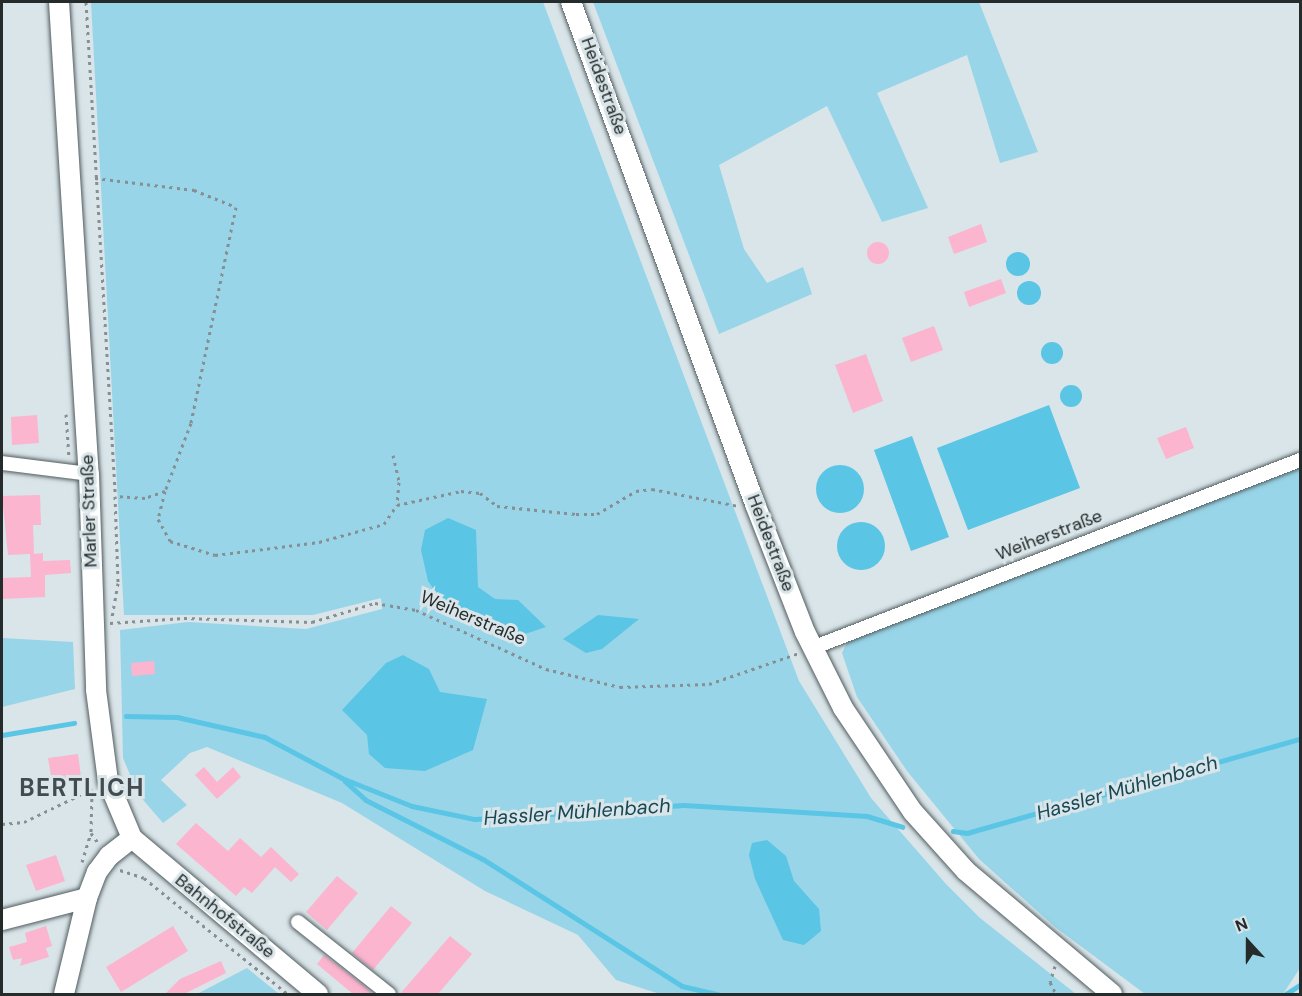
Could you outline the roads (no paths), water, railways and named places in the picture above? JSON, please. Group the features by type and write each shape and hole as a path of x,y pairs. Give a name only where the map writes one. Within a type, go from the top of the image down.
{"main road":[{"name":"Marler Straße","path":"60,2 89,474 102,624 99,742 116,806 132,838"},
{"name":"Heidestraße","path":"571,2 755,504 805,651 862,740 913,812 983,889 1059,954 1112,994"},
{"path":"64,994 87,898 103,862 132,838"},
{"name":"Bahnhofstraße","path":"132,838 318,994"},
{"path":"2,920 87,898"}],"street":[{"name":"Weiherstraße","path":"805,651 1300,460"},
{"path":"2,464 89,474"},
{"path":"298,922 389,994"}],"waterway":[{"name":"Hassler Mühlenbach","path":"126,716 177,717 265,737 342,778 412,806 475,819 684,805 867,816 902,827"},
{"path":"2,735 74,723"},
{"name":"Hassler Mühlenbach","path":"953,831 967,833 1300,739"},
{"path":"345,781 366,800 483,859 682,986 718,994"},
{"path":"1286,994 1300,985"}],"district":[{"name":"BERTLICH","path":"82,788"}]}
